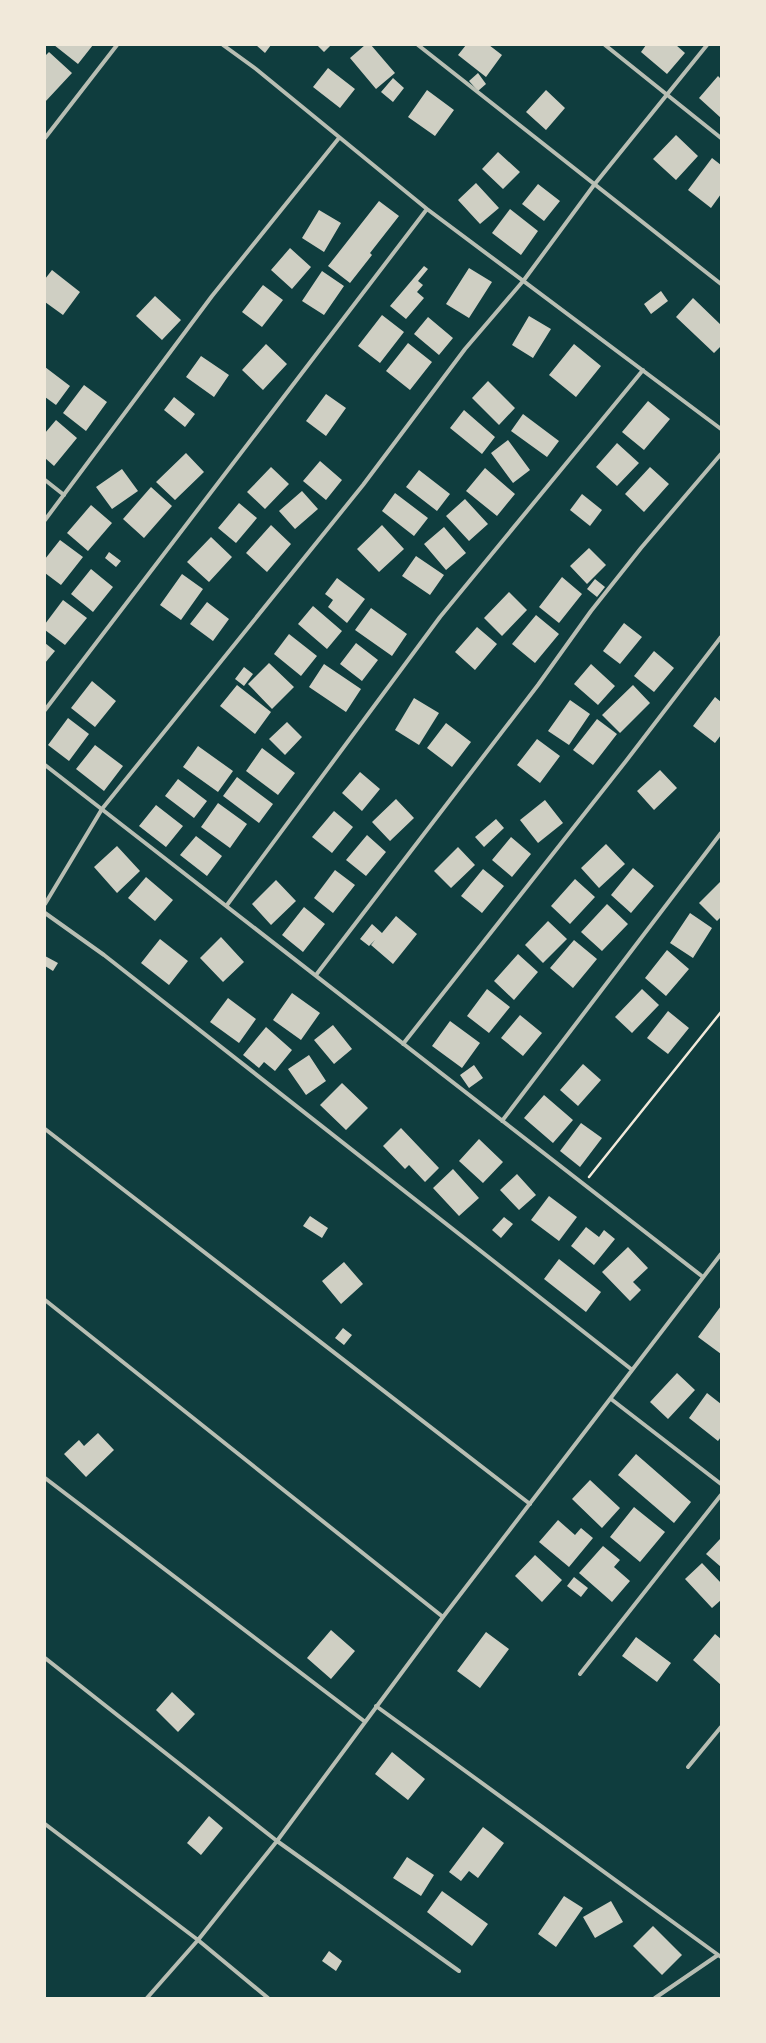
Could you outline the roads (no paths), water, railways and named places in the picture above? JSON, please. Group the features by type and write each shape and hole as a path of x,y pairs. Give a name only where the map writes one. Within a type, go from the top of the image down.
{"street":[{"path":"45,138 117,45"},
{"path":"223,45 256,69 427,209 524,280 721,429"},
{"path":"418,45 721,284"},
{"path":"605,45 721,138"},
{"path":"45,904 102,809 363,485 466,349 524,280 594,185 707,45"},
{"path":"45,520 212,296 339,138"},
{"path":"45,710 427,209"},
{"path":"227,905 440,616 643,370"},
{"path":"316,975 533,692 591,611 641,548 721,454"},
{"path":"45,480 64,495"},
{"path":"403,1044 626,761 721,637"},
{"path":"45,765 227,905 583,1185 703,1277"},
{"path":"502,1121 721,833"},
{"path":"45,913 104,955 631,1369"},
{"path":"45,1128 530,1504"},
{"path":"147,1998 198,1940 277,1841 364,1721 611,1399 631,1369 721,1254"},
{"path":"45,1300 443,1617"},
{"path":"611,1399 721,1484"},
{"path":"45,1478 364,1721"},
{"path":"580,1674 721,1495"},
{"path":"45,1658 277,1841 459,1971"},
{"path":"376,1706 719,1956 655,1998"},
{"path":"688,1767 721,1727"},
{"path":"45,1824 198,1940 268,1998"}]}
